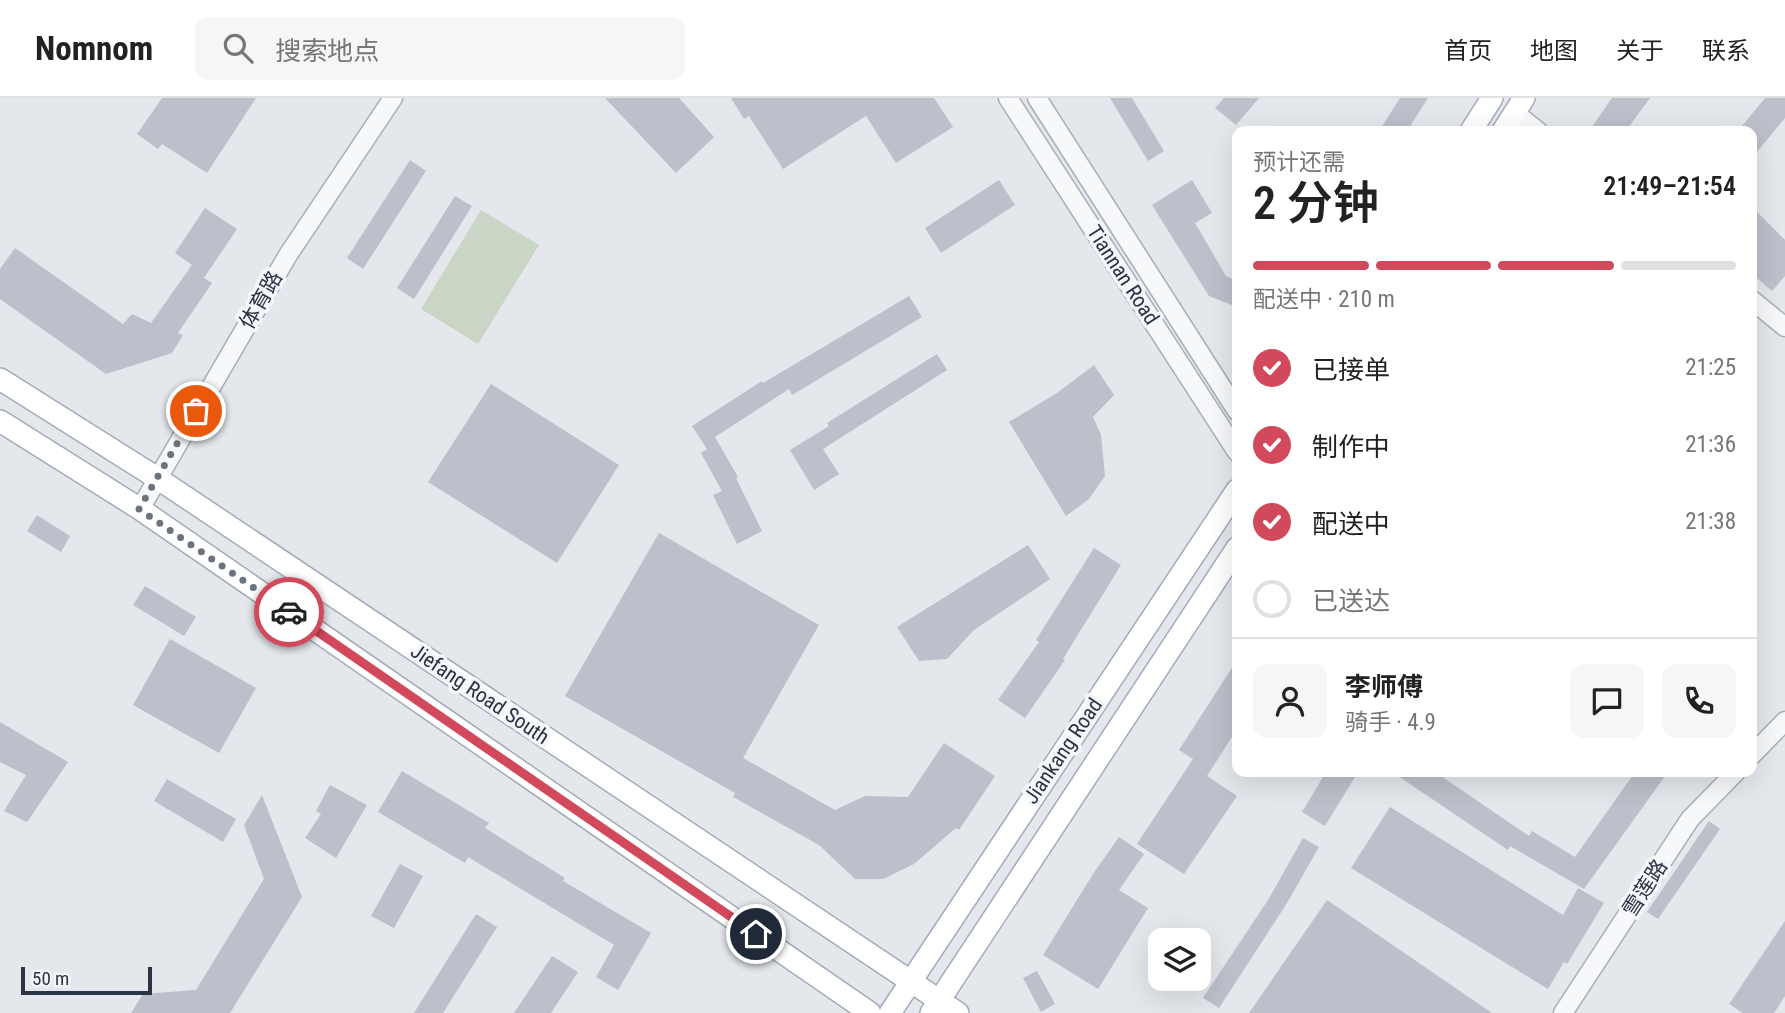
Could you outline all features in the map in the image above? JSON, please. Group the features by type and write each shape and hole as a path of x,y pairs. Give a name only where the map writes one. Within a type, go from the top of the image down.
{"main road":[{"path":"1474,126 1492,98"},
{"path":"1506,126 1520,105"},
{"name":"Jiefang Road South","path":"0,379 157,478 910,981 935,1007 958,1013"},
{"name":"Jiefang Road South","path":"0,421 139,509 870,1013"},
{"name":"Jiankang Road","path":"890,1013 1232,498"},
{"name":"Jiankang Road","path":"935,1007 1232,556"}],"street":[{"name":"体育路","path":"139,509 288,255 393,98"},
{"name":"Tiannan Road","path":"1009,98 1232,444"},
{"name":"Tiannan Road","path":"1037,98 1232,403"},
{"path":"1520,105 1535,126"},
{"path":"1757,304 1785,327"},
{"path":"1758,738 1785,721"},
{"name":"雪莲路","path":"1563,1013 1690,819 1731,777"}],"green space":[{"path":"481,210 539,245 478,344 421,309"}],"building":[{"path":"162,98 256,98 207,173 162,144 158,149 137,134"},
{"path":"605,98 679,98 714,137 676,173"},
{"path":"731,98 934,98 953,127 896,163 866,116 783,169 749,116 744,119"},
{"path":"1110,98 1132,98 1164,151 1148,161"},
{"path":"1224,98 1259,98 1236,125 1215,108"},
{"path":"1400,98 1428,98 1410,126 1382,126"},
{"path":"1612,98 1650,98 1630,126 1592,126"},
{"path":"1765,98 1785,98 1785,118 1757,152 1757,126 1742,126"},
{"path":"410,160 426,171 363,269 347,258"},
{"path":"999,180 1015,205 941,253 925,228"},
{"path":"1192,180 1212,213 1195,223 1226,276 1232,279 1232,305 1209,296 1152,205"},
{"path":"455,196 472,206 414,299 397,288"},
{"path":"205,208 237,229 204,278 212,283 178,333 183,335 172,353 106,374 0,299 0,269 15,248 123,324 132,314 151,323 192,265 175,253"},
{"path":"1757,212 1785,240 1785,276 1772,291 1757,278"},
{"path":"909,296 922,317 792,395 789,389 715,437 738,477 736,478 762,531 737,544 713,495 722,491 701,453 707,449 692,426 762,381 763,383"},
{"path":"937,354 947,370 823,449 839,474 814,490 790,450 829,426 827,423"},
{"path":"1094,365 1114,395 1093,417 1101,435 1105,476 1089,499 1066,516 1009,422 1057,393"},
{"path":"491,384 619,465 557,563 428,482"},
{"path":"37,515 70,536 61,552 27,531"},
{"path":"659,533 819,625 743,758 835,810 865,796 908,797 944,743 995,776 959,830 956,828 914,864 883,879 855,879 819,845 733,797 735,793 565,696"},
{"path":"1028,545 1050,579 974,630 947,659 919,661 897,627"},
{"path":"1094,548 1121,565 1063,659 1065,660 1025,718 998,700 1039,642 1036,640"},
{"path":"145,586 196,617 184,636 133,605"},
{"path":"170,639 256,688 219,753 133,705"},
{"path":"1232,668 1232,737 1207,776 1237,796 1184,874 1137,844 1193,759 1179,750"},
{"path":"0,722 68,762 27,822 4,811 26,775 0,762"},
{"path":"402,771 489,823 485,828 565,878 563,881 651,933 618,990 596,977 614,945 468,857 465,863 378,812"},
{"path":"1323,777 1355,777 1325,826 1302,812"},
{"path":"1399,777 1442,777 1529,836 1532,831 1575,857 1631,777 1664,777 1584,889 1510,846 1508,850"},
{"path":"167,779 236,819 223,842 154,801"},
{"path":"330,785 367,805 336,858 305,838 321,814 316,811"},
{"path":"262,795 302,897 230,1013 131,1013 143,994 196,990 264,879 244,825"},
{"path":"1390,807 1563,915 1578,888 1604,903 1567,964 1564,962 1548,989 1351,868"},
{"path":"1709,821 1720,829 1658,919 1647,912"},
{"path":"1119,837 1144,854 1119,890 1148,908 1098,989 1043,955"},
{"path":"1303,838 1319,847 1287,903 1219,1008 1203,998 1208,991 1211,991 1211,986 1268,900"},
{"path":"400,864 423,876 394,928 371,916"},
{"path":"1327,900 1492,1013 1249,1013"},
{"path":"476,914 497,927 443,1013 414,1013"},
{"path":"1785,921 1785,996 1774,1013 1743,1013 1729,1004"},
{"path":"552,956 578,972 551,1013 514,1013"},
{"path":"1037,971 1055,1004 1041,1012 1023,978"}],"way so far":[{"path":"196,411 139,509 289,612"}],"route":[{"path":"289,612 756,934"}]}
